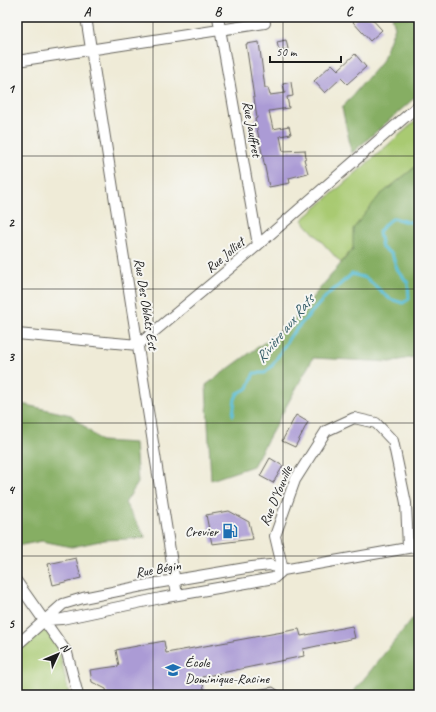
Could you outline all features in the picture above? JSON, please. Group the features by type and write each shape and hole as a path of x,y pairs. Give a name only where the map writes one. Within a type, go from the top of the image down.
{"street":[{"name":"Rue Des Oblats Est","path":"86,17 176,595"},
{"name":"Rue Jauffret","path":"218,17 258,245"},
{"path":"17,61 265,23"},
{"name":"Rue Jolliet","path":"138,345 258,245 419,105"},
{"path":"17,334 138,345"},
{"name":"Rue D'Youville","path":"283,570 274,536 295,480 326,431 354,418 376,423 393,441 406,503 408,547"},
{"name":"Rue Bégin","path":"45,620 62,619 176,595 274,578 283,570 419,546"},
{"name":"Rue Bégin","path":"17,645 62,604 83,598 174,580 252,567 270,565 283,570"},
{"path":"17,582 67,653 78,695"}],"green space":[{"path":"392,17 419,17 419,94 352,153 342,108 382,61 395,27"},
{"path":"419,118 419,164 379,196 353,248 341,263 302,220"},
{"path":"419,164 419,356 390,362 313,358 253,466 211,480 206,385 291,323 353,249 353,229 379,196"},
{"path":"17,403 71,415 101,441 135,443 138,483 125,503 146,538 105,540 72,547 42,541 17,546"},
{"path":"412,619 419,619 419,695 351,695"},
{"path":"45,620 59,650 69,695 17,695 17,648"}],"building":[{"path":"358,17 370,17 382,30 370,41 353,22"},
{"path":"286,40 288,49 279,51 277,42"},
{"path":"259,42 265,88 268,88 270,95 285,93 283,84 291,82 293,96 287,97 289,108 269,111 273,129 289,126 291,134 280,136 283,151 305,150 306,158 304,159 308,173 289,178 290,183 269,187 255,119 257,118 246,44"},
{"path":"355,54 366,67 347,84 341,78 325,93 314,81 332,64 338,70"},
{"path":"296,415 308,422 295,447 282,441"},
{"path":"270,458 283,466 273,483 260,476"},
{"name":"Crevier","path":"229,511 249,522 253,539 212,544 206,515"},
{"path":"76,558 81,578 53,585 48,564"},
{"path":"352,626 355,638 303,649 304,656 202,677 205,695 107,695 106,689 92,682 90,670 119,666 116,650 164,641 166,653 299,629 301,636"},
{"path":"273,687 285,695 252,695 251,691"}],"waterway":[{"name":"Rivière aux Rats","path":"233,415 235,399 238,393 248,388 254,373 265,373 272,366 291,335 329,293 352,274 366,278 390,299 403,303 409,299 408,283 397,269 392,254 382,248 379,232 386,223 394,218 407,222 419,222"}],"place":[{"name":"Crevier","path":"230,531"},
{"name":"École Dominique-Racine","path":"173,670"}]}
